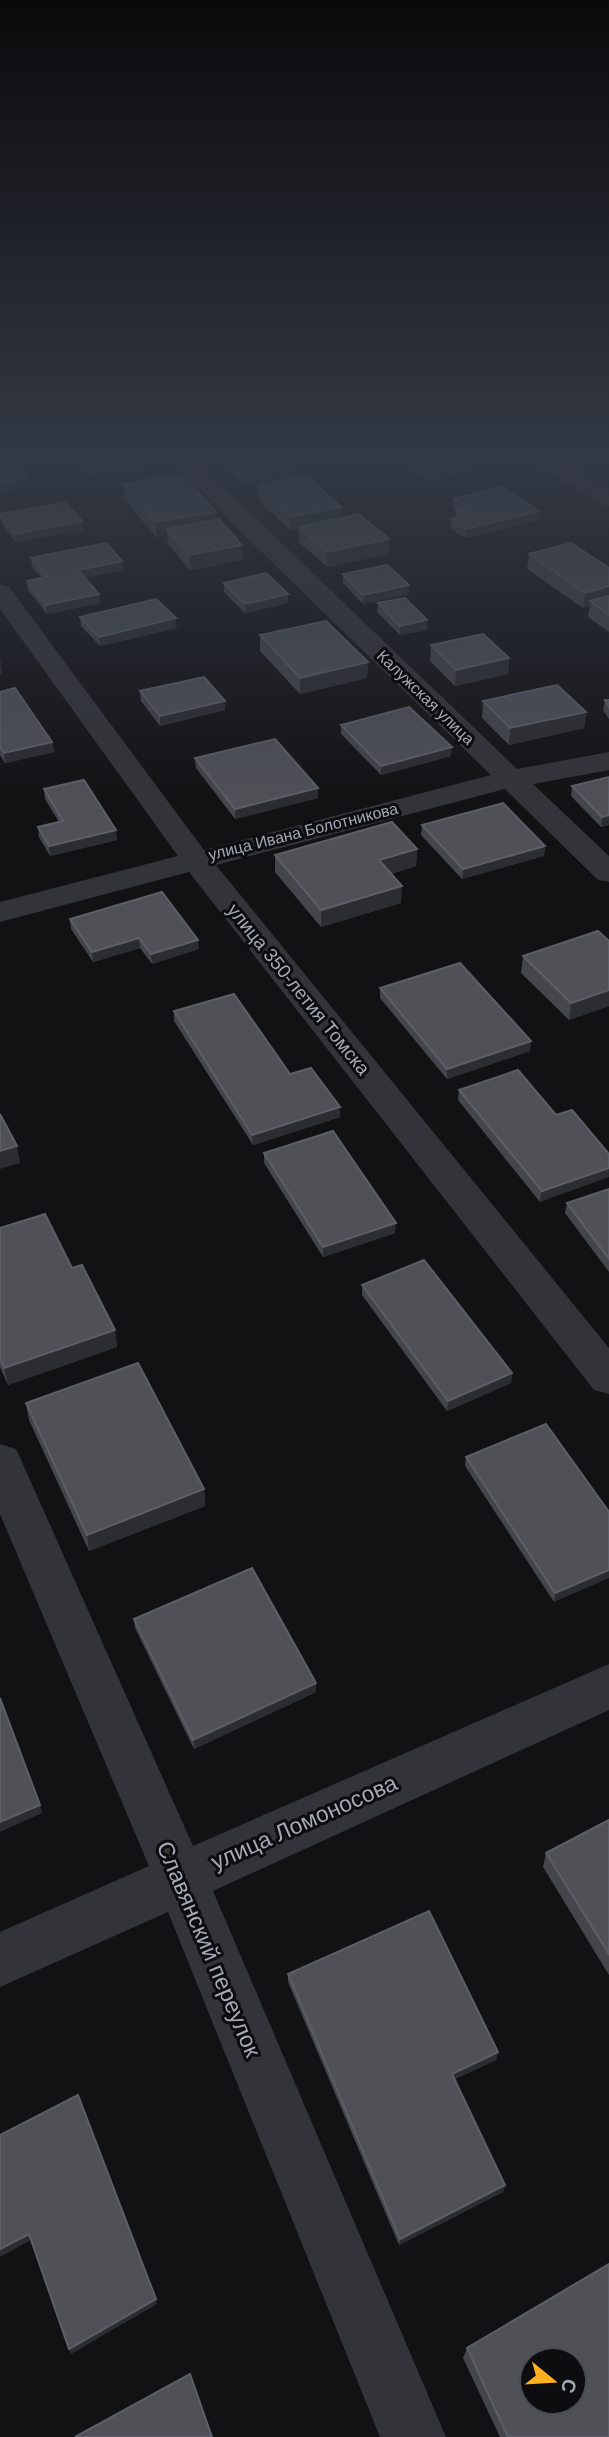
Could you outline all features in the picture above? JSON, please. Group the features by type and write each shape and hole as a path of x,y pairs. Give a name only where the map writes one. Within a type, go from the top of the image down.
{"street":[{"name":"Калужская улица","path":"298,575 609,873"},
{"name":"улица 350-летия Томска","path":"0,592 195,859 609,1378"},
{"name":"улица Ивана Болотникова","path":"0,912 510,779 609,761"},
{"name":"Славянский переулок","path":"0,1462 180,1877 413,2437"},
{"name":"улица Ломоносова","path":"0,1960 609,1686"}],"building":[{"path":"45,575 82,575 99,594 46,605 27,581 47,577"},
{"path":"268,575 288,594 245,604 224,583"},
{"path":"344,575 398,575 409,585 363,595"},
{"path":"559,575 609,575 609,586 585,593"},
{"path":"609,596 609,615 590,601"},
{"path":"405,598 427,620 400,626 378,603"},
{"path":"156,599 176,618 99,637 80,617"},
{"path":"326,621 368,662 300,678 260,635"},
{"path":"483,634 509,658 456,670 431,645"},
{"path":"204,677 225,701 160,716 140,691"},
{"path":"557,685 586,712 510,728 483,701"},
{"path":"15,688 52,742 4,753 0,748 0,692"},
{"path":"409,707 452,747 381,766 341,725"},
{"path":"275,739 318,788 235,809 195,758"},
{"path":"609,777 609,815 602,817 572,786"},
{"path":"84,780 116,830 49,846 38,827 63,821 44,789"},
{"path":"503,803 545,846 463,869 422,825"},
{"path":"392,822 417,849 379,860 402,886 321,910 275,855"},
{"path":"162,892 198,940 151,954 139,938 92,952 70,919"},
{"path":"598,931 609,941 609,990 571,1003 523,956"},
{"path":"460,963 531,1041 447,1069 380,988"},
{"path":"234,994 290,1074 311,1068 340,1107 252,1135 174,1011"},
{"path":"518,1070 556,1115 572,1110 609,1154 609,1168 542,1191 459,1090"},
{"path":"0,1114 17,1146 0,1151"},
{"path":"333,1131 396,1223 323,1247 264,1153"},
{"path":"609,1189 609,1259 567,1203"},
{"path":"45,1214 72,1268 82,1265 115,1330 4,1368 0,1358 0,1228"},
{"path":"424,1260 512,1373 448,1401 362,1285"},
{"path":"138,1363 204,1489 87,1535 26,1403"},
{"path":"546,1424 609,1512 609,1570 555,1593 466,1457"},
{"path":"252,1568 316,1683 193,1740 134,1619"},
{"path":"0,1698 40,1805 0,1822"},
{"path":"609,1820 609,1954 546,1853"},
{"path":"429,1911 498,2052 452,2074 505,2185 400,2239 288,1974"},
{"path":"78,2095 156,2299 69,2349 29,2234 0,2249 0,2135"},
{"path":"609,2264 609,2437 508,2437 467,2348"},
{"path":"190,2374 212,2437 75,2437"}]}
